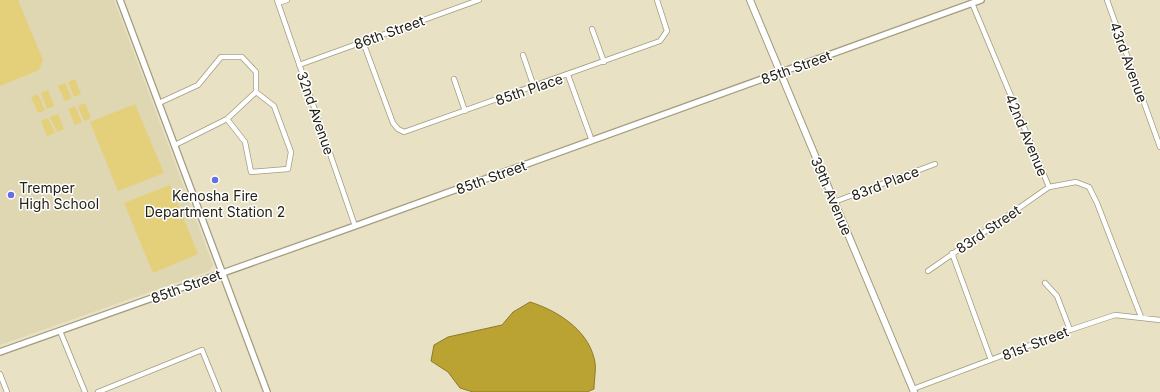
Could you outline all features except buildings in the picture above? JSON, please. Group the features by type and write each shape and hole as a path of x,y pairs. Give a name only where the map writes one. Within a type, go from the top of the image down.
{"main road":[{"name":"39th Avenue","path":"750,0 914,391"}],"street":[{"path":"120,0 175,145 221,273 267,392"},
{"path":"277,2 287,0"},
{"name":"86th Street","path":"299,65 479,0"},
{"name":"85th Place","path":"363,42 393,123 398,129 404,132 653,45 665,36 666,26 657,0"},
{"name":"85th Street","path":"0,352 592,141 981,0"},
{"name":"43rd Avenue","path":"1107,0 1160,144"},
{"name":"32nd Avenue","path":"277,2 355,226"},
{"name":"42nd Avenue","path":"972,3 1049,187 1076,182 1089,187 1141,317"},
{"path":"592,29 604,62"},
{"path":"523,56 534,87"},
{"path":"159,103 198,85 221,57 242,57 256,72 256,92 228,119 175,145"},
{"path":"568,75 592,141"},
{"path":"454,80 465,111"},
{"path":"228,119 245,142 251,172 288,169 291,152 274,106 256,92"},
{"name":"83rd Place","path":"834,202 935,164"},
{"name":"83rd Street","path":"928,271 1049,187"},
{"path":"952,253 991,360"},
{"path":"1045,283 1057,296 1070,330"},
{"name":"81st Street","path":"914,391 1070,330 1115,315 1160,320"},
{"path":"60,331 85,392"},
{"path":"98,392 202,350 219,392"},
{"path":"0,374 7,392"}],"shaded area":[{"path":"0,0 114,0 213,265 209,271 0,345"},
{"path":"0,0 18,0 43,60 39,70 0,86"},
{"path":"75,79 81,94 74,97 68,82"},
{"path":"65,83 72,98 65,101 58,86"},
{"path":"48,90 54,106 47,109 41,93"},
{"path":"38,94 45,110 38,113 31,97"},
{"path":"85,103 91,118 84,121 78,106"},
{"path":"135,104 164,173 118,191 90,122"},
{"path":"75,106 82,122 75,125 68,109"},
{"path":"58,114 64,129 57,132 50,117"},
{"path":"48,118 55,133 47,136 41,121"},
{"path":"170,185 198,254 153,273 124,203"},
{"path":"530,302 550,310 560,316 569,322 585,338 595,362 594,389 587,392 473,392 460,388 448,372 431,361 434,345 448,337 502,325 513,312"}],"place":[{"name":"Kenosha Fire Department Station 2","path":"215,180"},
{"name":"Tremper High School","path":"11,195"}]}
